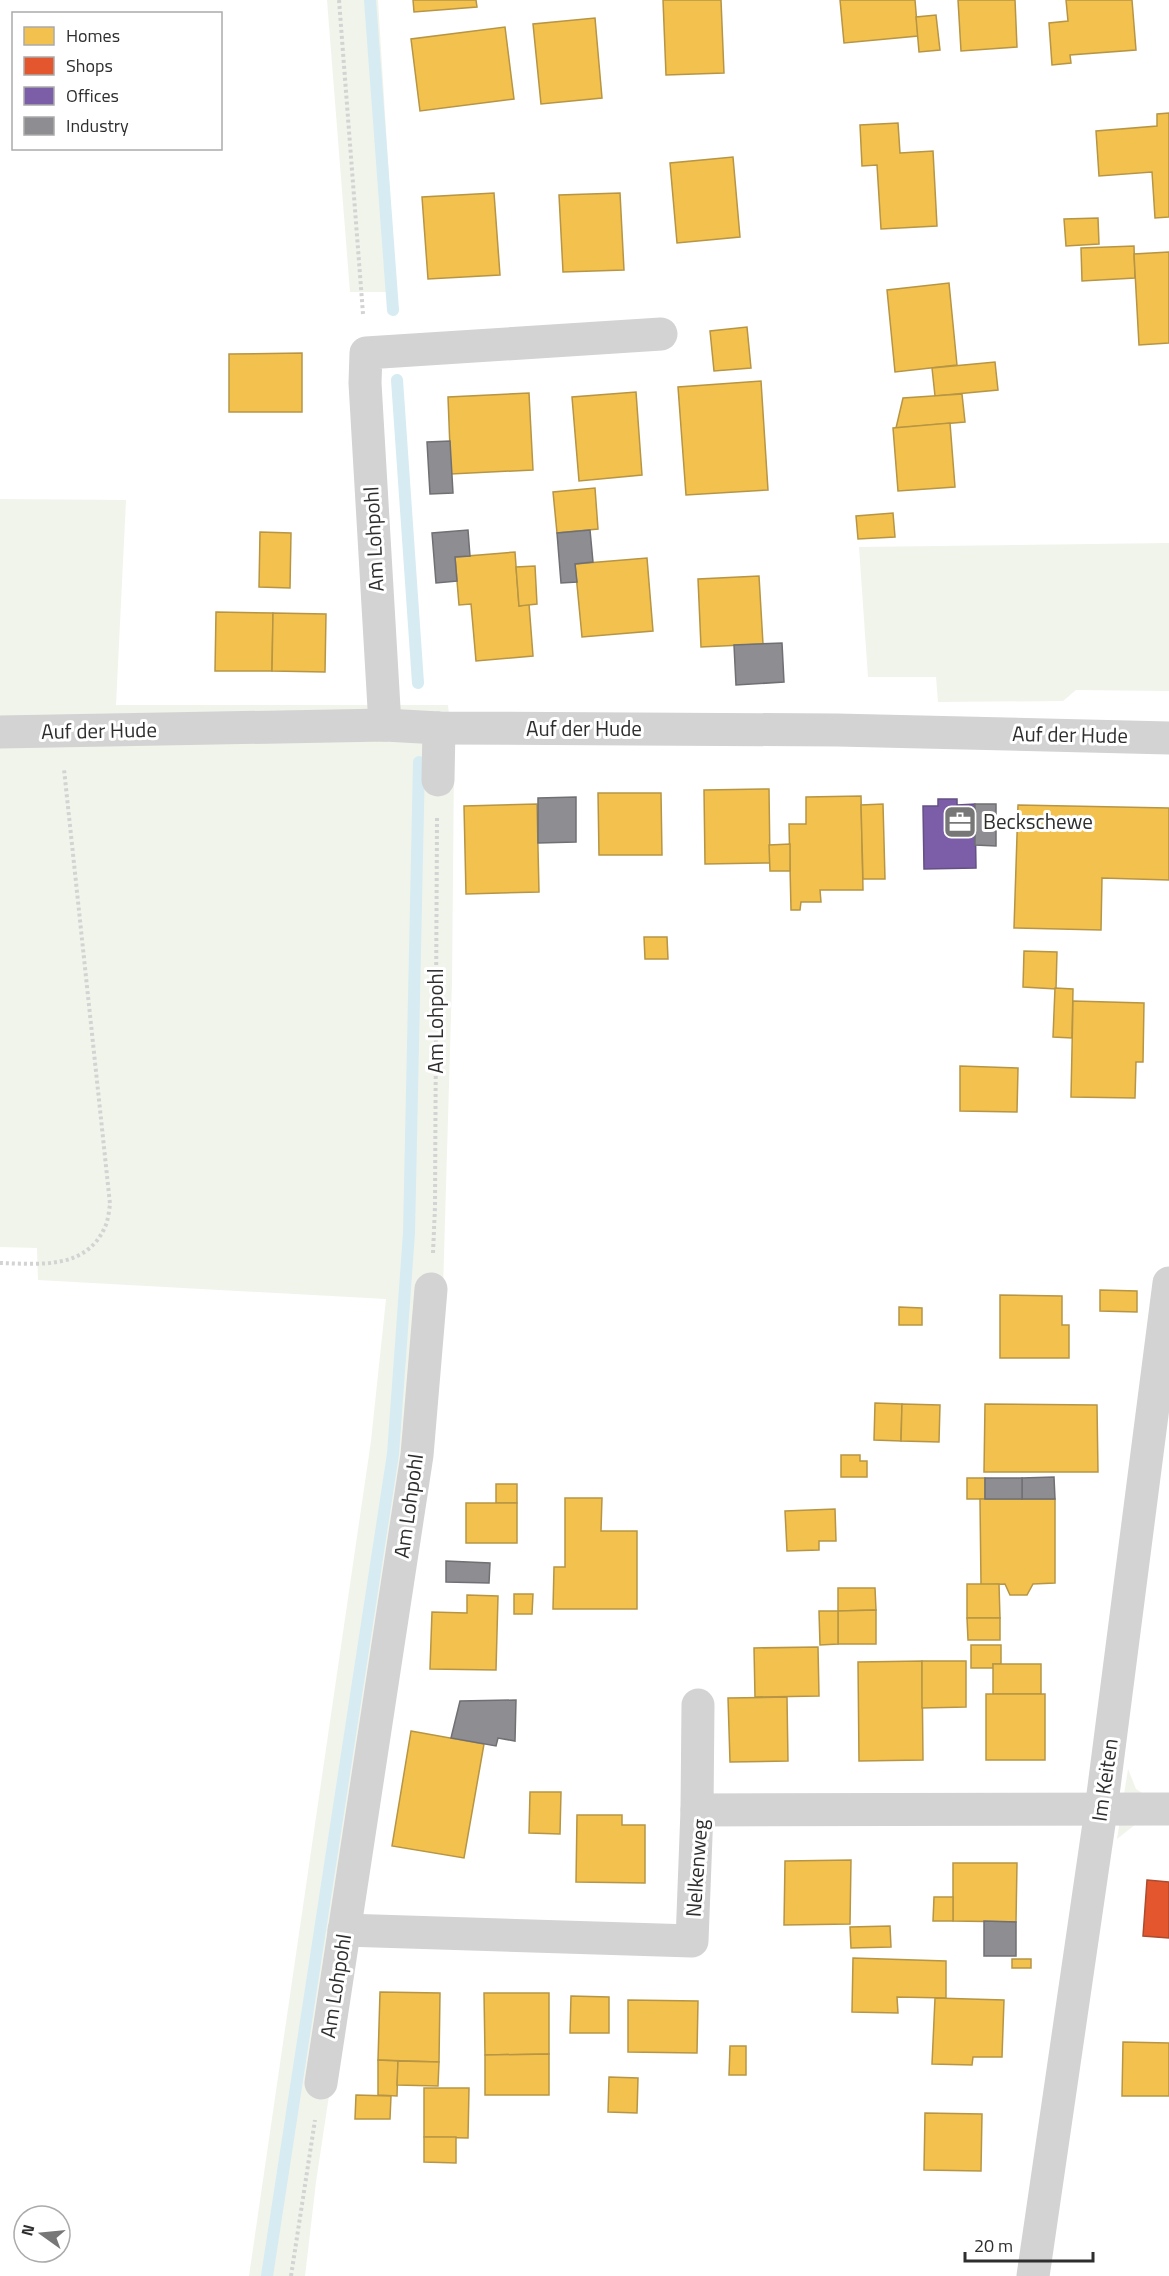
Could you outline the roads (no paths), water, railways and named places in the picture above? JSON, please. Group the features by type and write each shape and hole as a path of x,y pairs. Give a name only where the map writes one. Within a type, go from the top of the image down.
{"street":[{"name":"Am Lohpohl","path":"385,725 365,383 366,353 661,334"},
{"name":"Auf der Hude","path":"0,732 385,725 439,728 837,730 1169,738"},
{"path":"438,780 439,728"},
{"name":"Am Lohpohl","path":"321,2083 417,1455 431,1289"},
{"name":"Im Keiten","path":"1033,2276 1101,1810 1168,1297"},
{"path":"697,1810 698,1705"},
{"name":"Nelkenweg","path":"344,1930 692,1941 697,1810 1169,1809"}],"waterway":[{"path":"370,0 393,310"},
{"path":"397,380 418,683"},
{"path":"267,2276 393,1454 409,1233 419,762"}],"place":[{"name":"Beckschewe","path":"960,822"}]}
